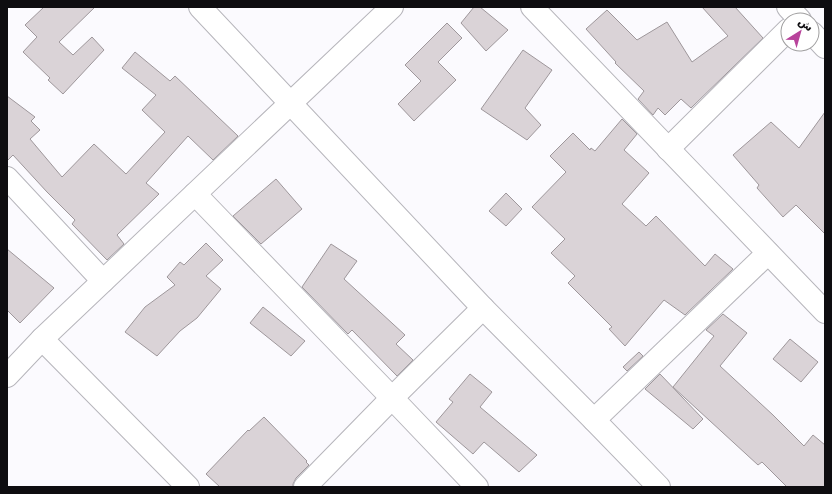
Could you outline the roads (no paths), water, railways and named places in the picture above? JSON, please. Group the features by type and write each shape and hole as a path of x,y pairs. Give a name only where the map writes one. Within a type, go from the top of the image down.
{"street":[{"path":"200,7 483,308 659,487"},
{"path":"7,376 42,339 392,7"},
{"path":"532,7 825,312"},
{"path":"668,148 780,39"},
{"path":"7,178 103,281"},
{"path":"196,194 477,487"},
{"path":"594,420 768,253"},
{"path":"305,487 483,308"},
{"path":"42,339 188,487"}]}
